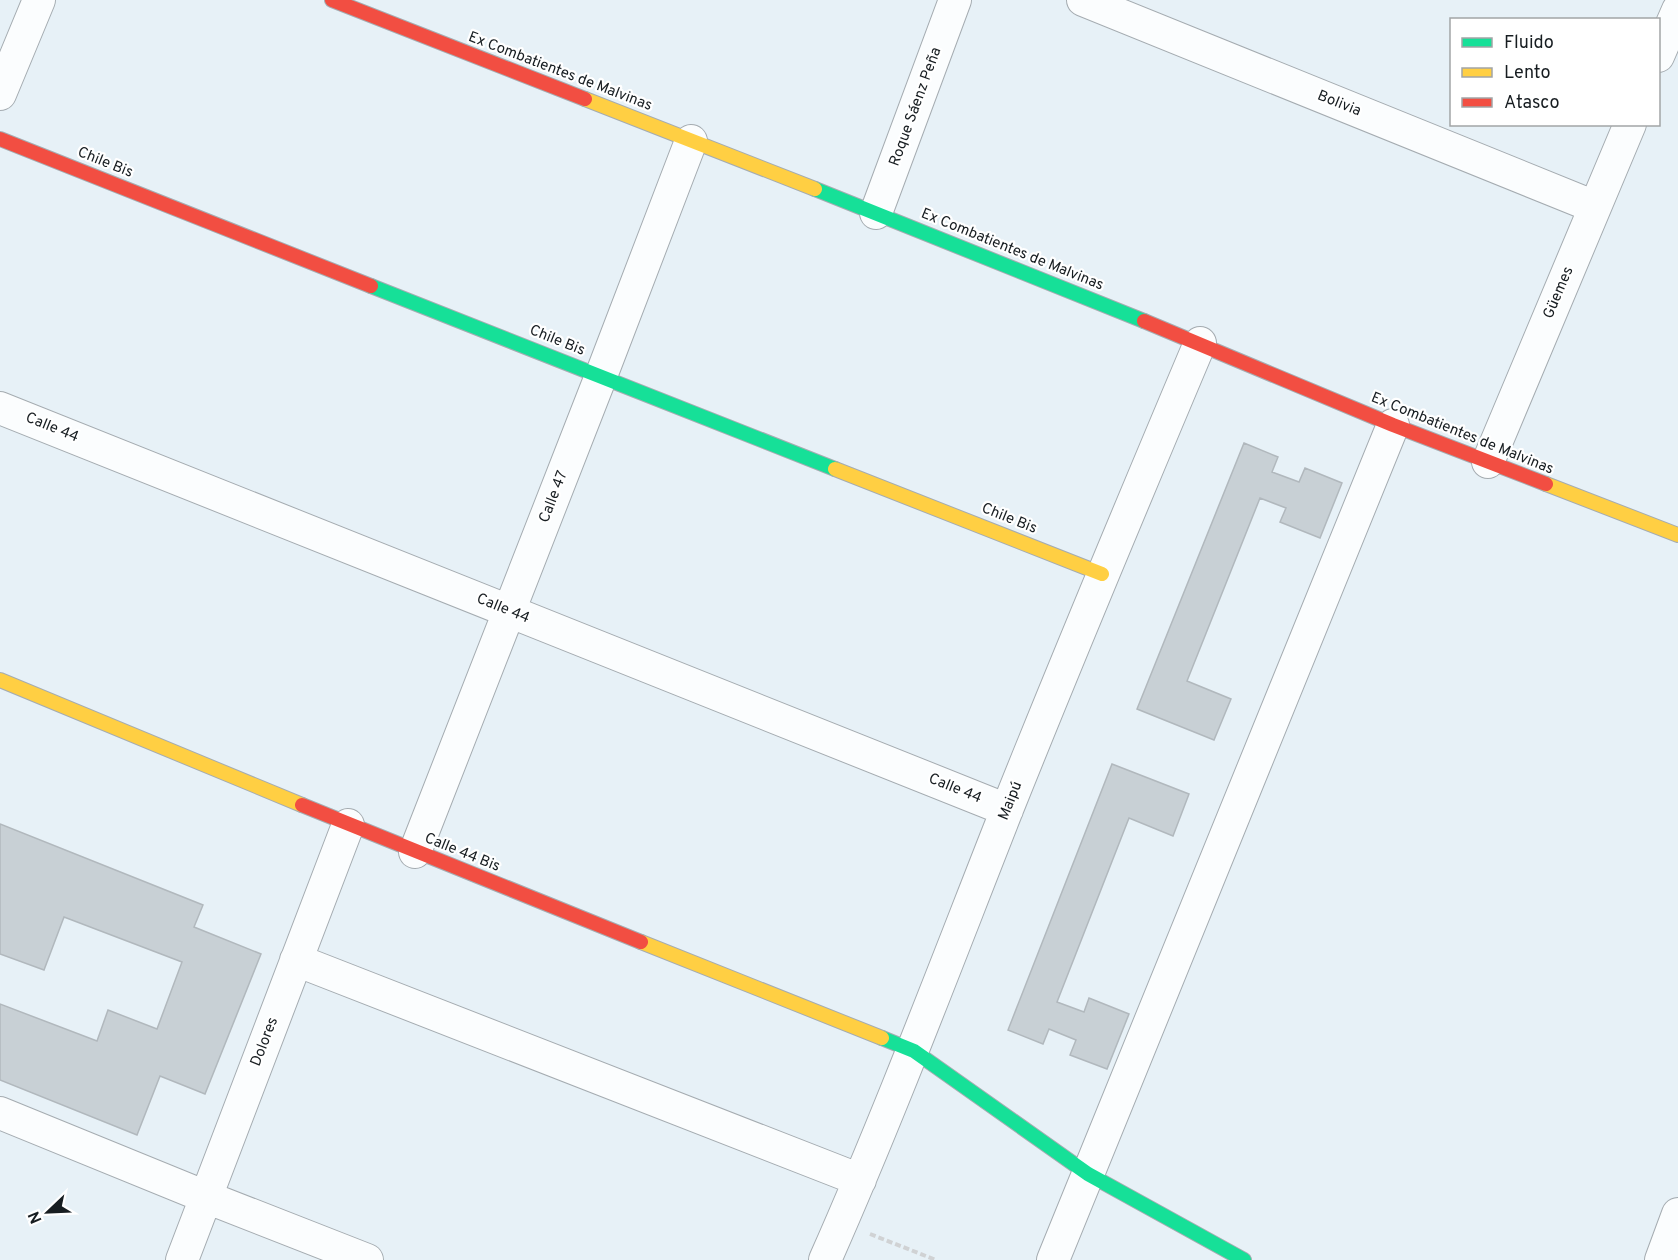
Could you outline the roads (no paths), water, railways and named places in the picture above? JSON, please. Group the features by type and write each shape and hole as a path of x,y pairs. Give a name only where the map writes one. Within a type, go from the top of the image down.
{"street":[{"path":"0,94 6,57 39,0"},
{"name":"Ex Combatientes de Malvinas","path":"332,0 1200,342 1393,425 1678,535"},
{"name":"Roque Sáenz Peña","path":"876,213 955,0"},
{"name":"Bolivia","path":"1083,0 1595,207"},
{"path":"1660,54 1678,10"},
{"name":"Güemes","path":"1488,462 1629,126"},
{"name":"Chile Bis","path":"0,139 1102,574"},
{"name":"Calle 47","path":"415,852 691,141"},
{"name":"Maipú","path":"825,1260 914,1051 1007,810 1102,574 1200,342"},
{"name":"Calle 44","path":"0,408 1007,810"},
{"path":"1053,1260 1393,425"},
{"name":"Calle 44 Bis","path":"0,680 348,825 914,1051 1088,1174 1244,1260"},
{"name":"Dolores","path":"182,1260 348,825"},
{"path":"296,960 860,1180"},
{"path":"0,1113 367,1260"},
{"path":"1661,1260 1678,1214"}]}
